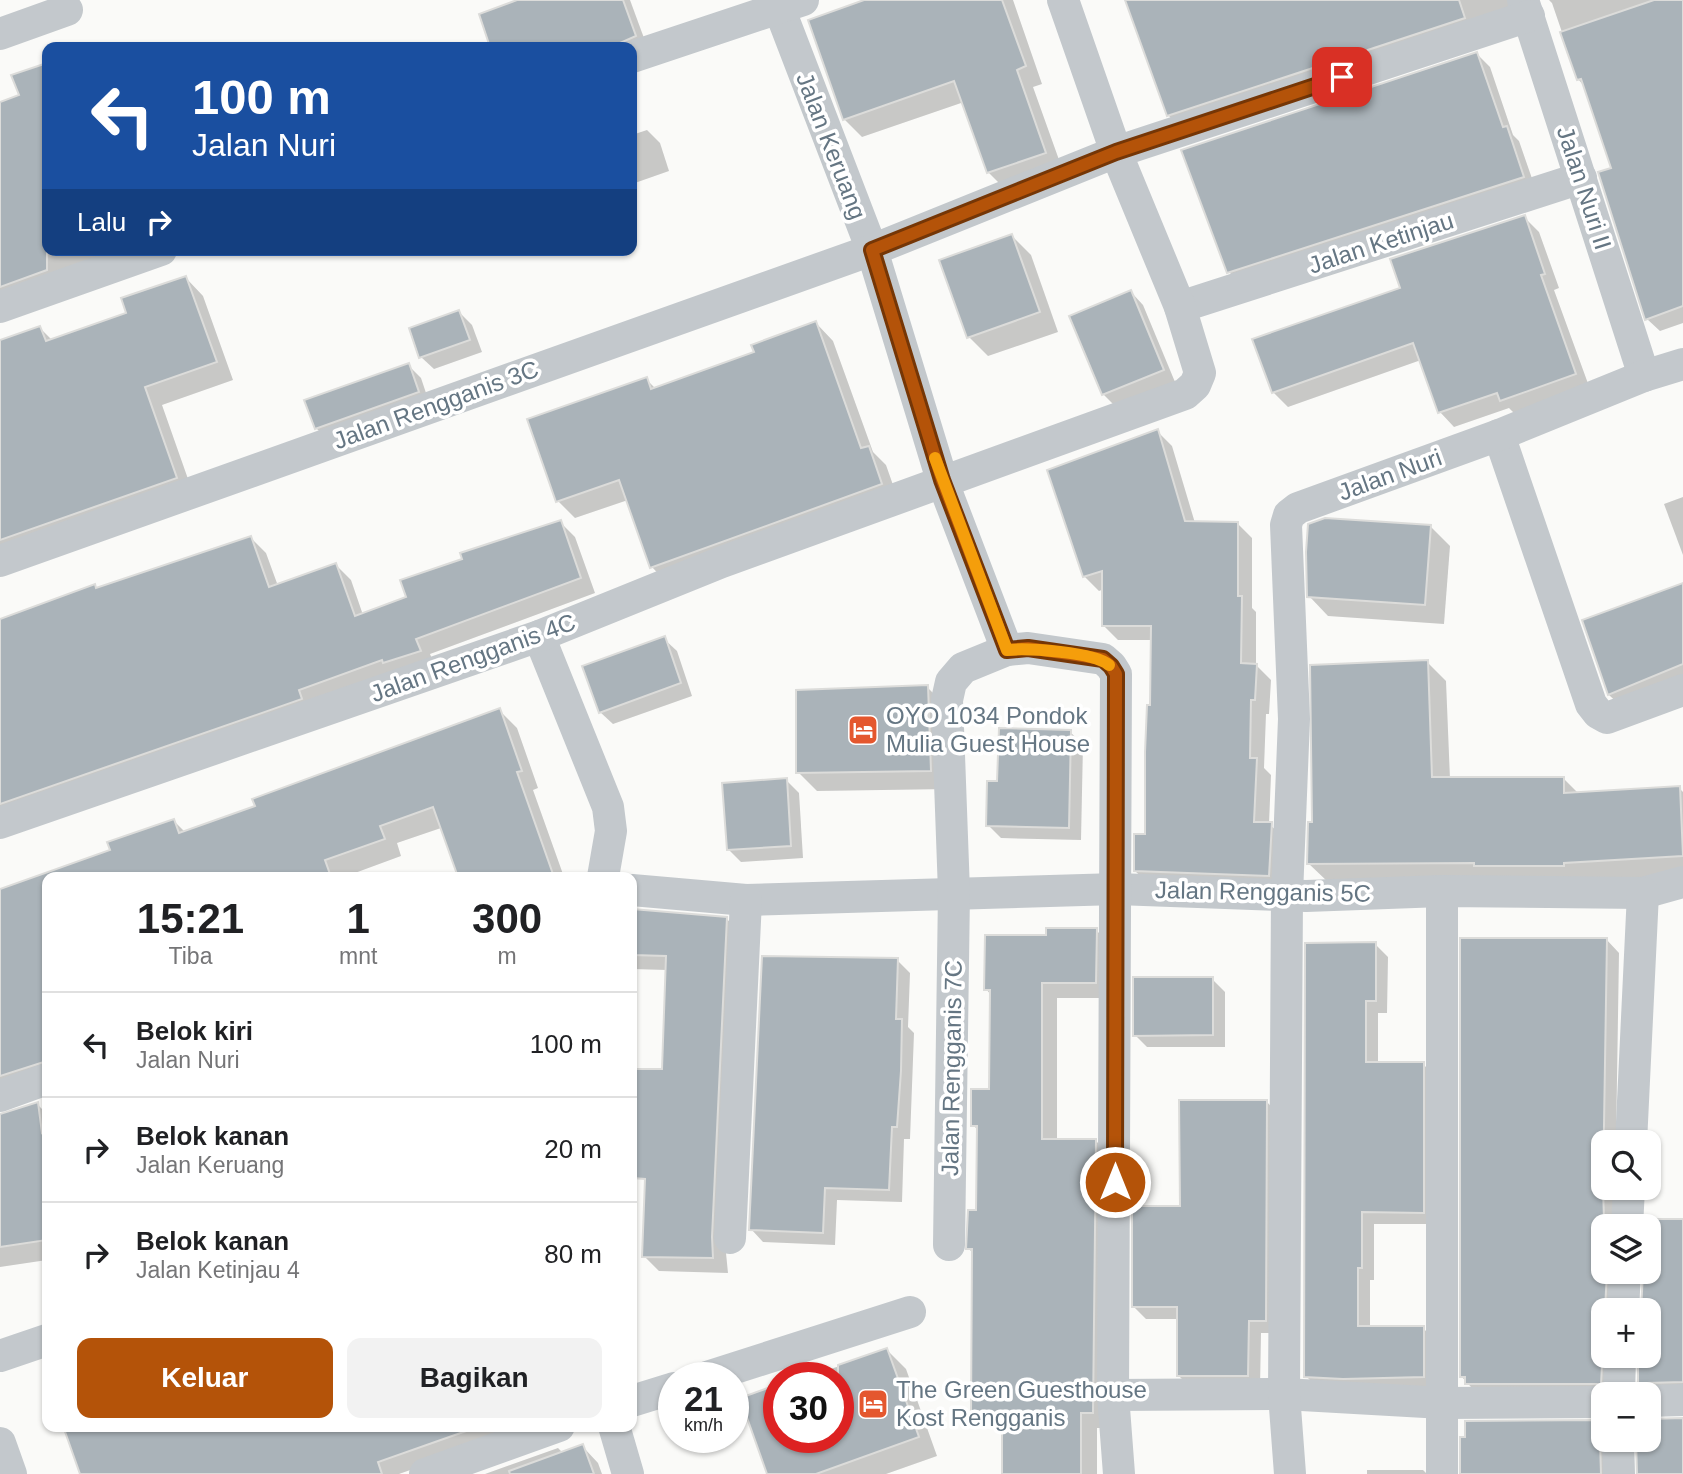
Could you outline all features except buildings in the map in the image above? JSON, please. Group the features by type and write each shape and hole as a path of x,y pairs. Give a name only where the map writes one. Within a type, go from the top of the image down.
{"street":[{"path":"1063,0 1116,152 1180,307"},
{"path":"637,55 786,3"},
{"name":"Jalan Keruang","path":"786,3 872,250 942,480 1007,650"},
{"name":"Jalan Rengganis 3C","path":"0,561 872,250 1116,152 1526,8"},
{"name":"Jalan Nuri II","path":"1526,8 1644,376"},
{"path":"0,34 67,10"},
{"name":"Jalan Ketinjau","path":"1180,307 1581,178"},
{"path":"0,306 144,256"},
{"name":"Jalan Rengganis 4C","path":"0,823 539,636 722,562 1185,394 1195,385 1200,373 1180,307"},
{"name":"Jalan Nuri","path":"1287,895 1294,719 1286,525 1289,515 1298,508 1499,435 1644,376 1683,364"},
{"path":"1499,435 1591,704 1598,713 1607,718 1683,690"},
{"path":"539,636 608,807 611,831 604,872"},
{"path":"954,892 947,700 951,682 963,668 1007,650 1028,648 1103,659 1116,674 1113,1395 1119,1474"},
{"name":"Jalan Rengganis 5C","path":"637,890 746,900 1117,889 1287,895 1442,891 1643,893 1683,882"},
{"path":"1442,891 1442,1474"},
{"name":"Jalan Rengganis 7C","path":"950,1245 954,892"},
{"path":"1632,1130 1643,893"},
{"path":"1287,895 1284,1394 1290,1474"},
{"path":"730,1238 746,900"},
{"path":"0,1096 42,1081"},
{"path":"749,1364 910,1312"},
{"path":"0,1356 42,1342"},
{"path":"637,1399 658,1393"},
{"path":"1113,1395 1284,1394 1443,1404 1591,1402"},
{"path":"1661,1401 1683,1400"},
{"path":"425,1474 542,1432"},
{"path":"616,1432 628,1474"},
{"path":"0,1443 11,1474"},
{"path":"1618,1452 1619,1474"}],"slow traffic":[{"path":"935,458 1007,650 1028,648 1078,655 1103,659 1109,665"}],"place":[{"name":"OYO 1034 Pondok Mulia Guest House","path":"863,730"},
{"name":"The Green Guesthouse Kost Rengganis","path":"873,1404"}],"route":[{"path":"1115,1182 1116,674 1103,659 1028,648 1007,650 942,480 872,250 1116,152 1342,77"}]}
